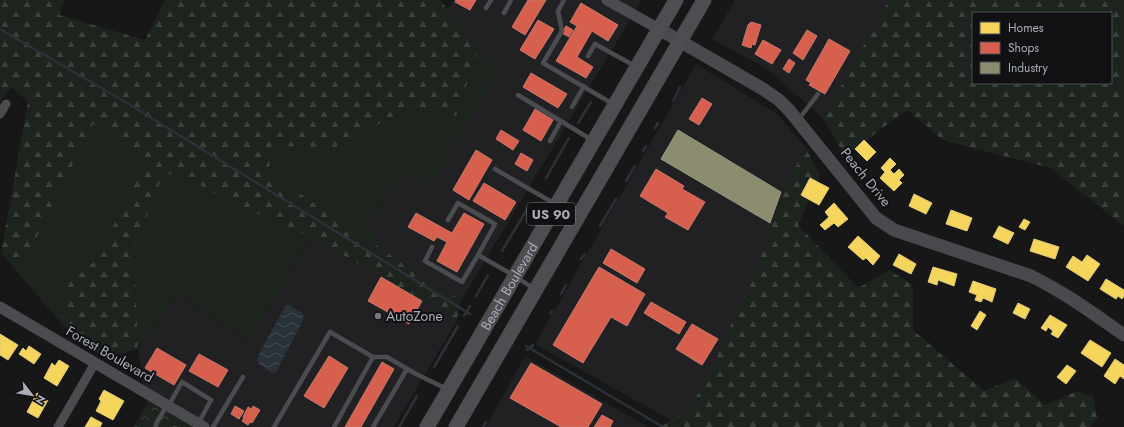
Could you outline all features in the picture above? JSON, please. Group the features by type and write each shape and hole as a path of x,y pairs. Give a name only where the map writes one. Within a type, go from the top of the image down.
{"highway":[{"name":"Beach Boulevard","path":"427,427 676,0"},
{"name":"US 90","path":"456,427 704,0"}],"main road":[{"name":"Peach Drive","path":"659,29 763,89 779,100 798,120 876,218 894,230 1031,276 1072,299 1124,335"}],"street":[{"name":"Peach Drive","path":"607,0 659,29"},
{"path":"0,114 6,104"},
{"name":"Forest Boulevard","path":"0,307 201,425"},
{"path":"58,427 95,362"}],"lane":[{"path":"486,8 491,0"},
{"path":"504,13 511,0"},
{"path":"564,0 558,11 562,31 543,63 614,105"},
{"path":"588,56 595,44 636,67"},
{"path":"572,107 584,86"},
{"path":"798,120 818,94"},
{"path":"518,95 594,140"},
{"path":"550,141 561,121"},
{"path":"496,169 556,205"},
{"path":"432,247 425,261 462,282 495,224 458,203 448,220"},
{"path":"478,255 515,276 535,290"},
{"path":"274,427 330,332 373,357 387,358 449,390"},
{"path":"334,427 373,357"},
{"path":"373,427 407,369"},
{"path":"213,427 243,377"},
{"path":"156,427 156,424 182,382 211,400 201,425"}],"shaded area":[{"path":"454,0 642,0 461,300 419,276 378,246 368,220 403,174 500,69 479,48 448,10"},
{"path":"735,0 889,0 823,118 767,69 712,39"},
{"path":"696,64 777,114 809,151 774,228 732,349 683,427 535,344"},
{"path":"311,237 457,320 394,427 191,427 147,403 138,349 177,294 249,342"},
{"path":"525,356 648,427 486,427"}],"green space":[{"path":"0,0 64,0 59,15 145,40 165,0 440,0 479,48 456,116 409,108 336,147 271,146 269,173 378,246 419,276 461,300 457,320 311,237 230,202 178,173 163,175 134,248 138,349 104,358 61,323 68,283 94,262 148,159 93,124 25,261 1,253 28,102 11,87 0,102"},
{"path":"889,0 1124,0 1124,226 1050,168 943,140 907,110 845,156 823,118"},
{"path":"479,48 500,69 432,183 403,174 368,220 378,246 269,173 271,146 336,147 409,108 456,116"},
{"path":"93,124 148,159 94,262 68,283 61,323 1,253 25,261"},
{"path":"805,147 820,175 798,225 858,288 889,270 913,285 913,330 984,391 1015,378 1045,405 1077,391 1093,397 1097,417 1090,427 660,427 689,410 708,376 757,268 784,191"},
{"path":"178,173 230,202 311,237 249,342 177,294 138,349 134,248 163,175"},
{"path":"147,403 191,427 134,427"}],"water":[{"path":"288,305 302,313 304,318 276,372 272,373 259,364 257,360 285,307"}],"building: Homes":[{"path":"864,140 876,152 867,161 855,149"},
{"path":"890,158 896,164 890,170 894,174 899,169 904,175 899,180 902,183 894,191 880,178 885,172 881,168"},
{"path":"810,178 829,188 819,205 801,195"},
{"path":"914,194 932,203 926,214 909,206"},
{"path":"834,203 848,219 838,227 834,223 825,230 820,225 829,217 825,212"},
{"path":"951,210 972,218 967,231 946,224"},
{"path":"1024,219 1030,222 1025,230 1019,227"},
{"path":"999,226 1014,233 1008,244 993,237"},
{"path":"858,236 880,256 873,265 866,258 863,260 848,247"},
{"path":"1034,239 1059,247 1055,259 1030,251"},
{"path":"899,254 916,264 911,274 893,265"},
{"path":"1087,255 1100,264 1088,281 1066,267 1073,256 1082,262"},
{"path":"933,267 957,274 954,286 938,280 937,285 928,282"},
{"path":"1106,279 1124,290 1124,296 1122,299 1118,296 1116,299 1100,289"},
{"path":"973,281 996,289 992,302 983,298 981,302 975,300 977,295 969,292"},
{"path":"1018,303 1030,309 1025,319 1013,313"},
{"path":"980,311 986,315 977,330 971,326"},
{"path":"1050,315 1067,325 1058,338 1051,334 1053,331 1048,327 1046,331 1041,328"},
{"path":"0,334 18,345 8,360 0,355"},
{"path":"1090,340 1111,353 1102,367 1081,353"},
{"path":"29,346 41,354 34,364 19,354 23,348 26,351"},
{"path":"1115,359 1124,365 1124,379 1120,376 1115,384 1104,376"},
{"path":"59,360 69,366 57,386 44,378 52,363 55,366"},
{"path":"1067,365 1076,371 1066,384 1057,377"},
{"path":"104,390 124,401 113,420 96,411 101,401 99,399"},
{"path":"37,393 48,400 38,418 27,412"},
{"path":"91,417 102,423 100,427 85,427"}],"building: Shops":[{"path":"456,0 476,0 470,10 455,2"},
{"path":"528,0 546,0 525,35 512,27"},
{"path":"581,3 618,25 608,41 592,31 577,57 593,67 586,78 556,61 577,26 570,22"},
{"path":"538,20 554,29 535,59 520,50"},
{"path":"751,22 761,25 755,45 752,44 751,48 742,45 748,25"},
{"path":"566,26 573,30 569,37 562,33"},
{"path":"807,30 817,36 803,60 793,53"},
{"path":"829,39 850,51 825,94 809,85 811,83 806,80"},
{"path":"763,40 781,50 772,64 755,54"},
{"path":"789,59 795,63 789,73 783,69"},
{"path":"531,73 567,94 558,108 523,87"},
{"path":"702,98 712,104 699,125 689,119"},
{"path":"535,109 553,120 541,141 523,130"},
{"path":"501,130 519,141 513,150 496,139"},
{"path":"476,150 492,160 469,200 453,190"},
{"path":"521,153 533,160 527,171 515,164"},
{"path":"656,169 684,186 682,189 705,202 688,230 665,217 668,213 640,196"},
{"path":"484,183 516,202 505,220 473,201"},
{"path":"416,213 452,233 464,213 484,224 457,272 437,261 447,242 437,237 434,241 408,227"},
{"path":"611,249 645,269 637,283 603,263"},
{"path":"599,267 645,294 627,326 611,317 583,363 553,345"},
{"path":"381,277 422,301 409,324 368,301"},
{"path":"651,302 686,322 679,334 644,313"},
{"path":"692,324 718,339 702,365 676,349"},
{"path":"157,348 186,365 174,385 145,368"},
{"path":"199,354 228,370 218,387 189,371"},
{"path":"329,356 348,368 324,408 304,396"},
{"path":"382,362 394,369 361,427 345,427"},
{"path":"531,363 602,404 588,427 561,427 510,398"},
{"path":"235,406 244,411 239,419 231,414"},
{"path":"253,406 260,410 252,423 250,422 248,425 242,421 244,418 243,417 248,407 252,409"},
{"path":"602,415 613,421 610,427 594,427"}],"building: Industry":[{"path":"678,130 781,192 770,223 661,159"}],"waterway":[{"path":"0,29 127,103 470,314"},
{"path":"673,101 680,87"},
{"path":"578,123 591,102"},
{"path":"655,128 658,123"},
{"path":"546,178 569,138"},
{"path":"643,151 646,146"},
{"path":"626,181 635,166"},
{"path":"600,226 616,199"},
{"path":"502,251 529,206"},
{"path":"581,259 585,254"},
{"path":"476,296 488,275"},
{"path":"561,294 566,285"},
{"path":"464,316 470,306"},
{"path":"434,367 458,326"},
{"path":"527,350 533,345"},
{"path":"526,346 663,427"},
{"path":"399,427 417,396"},
{"path":"483,427 486,422"}],"place":[{"name":"AutoZone","path":"378,316"}]}
